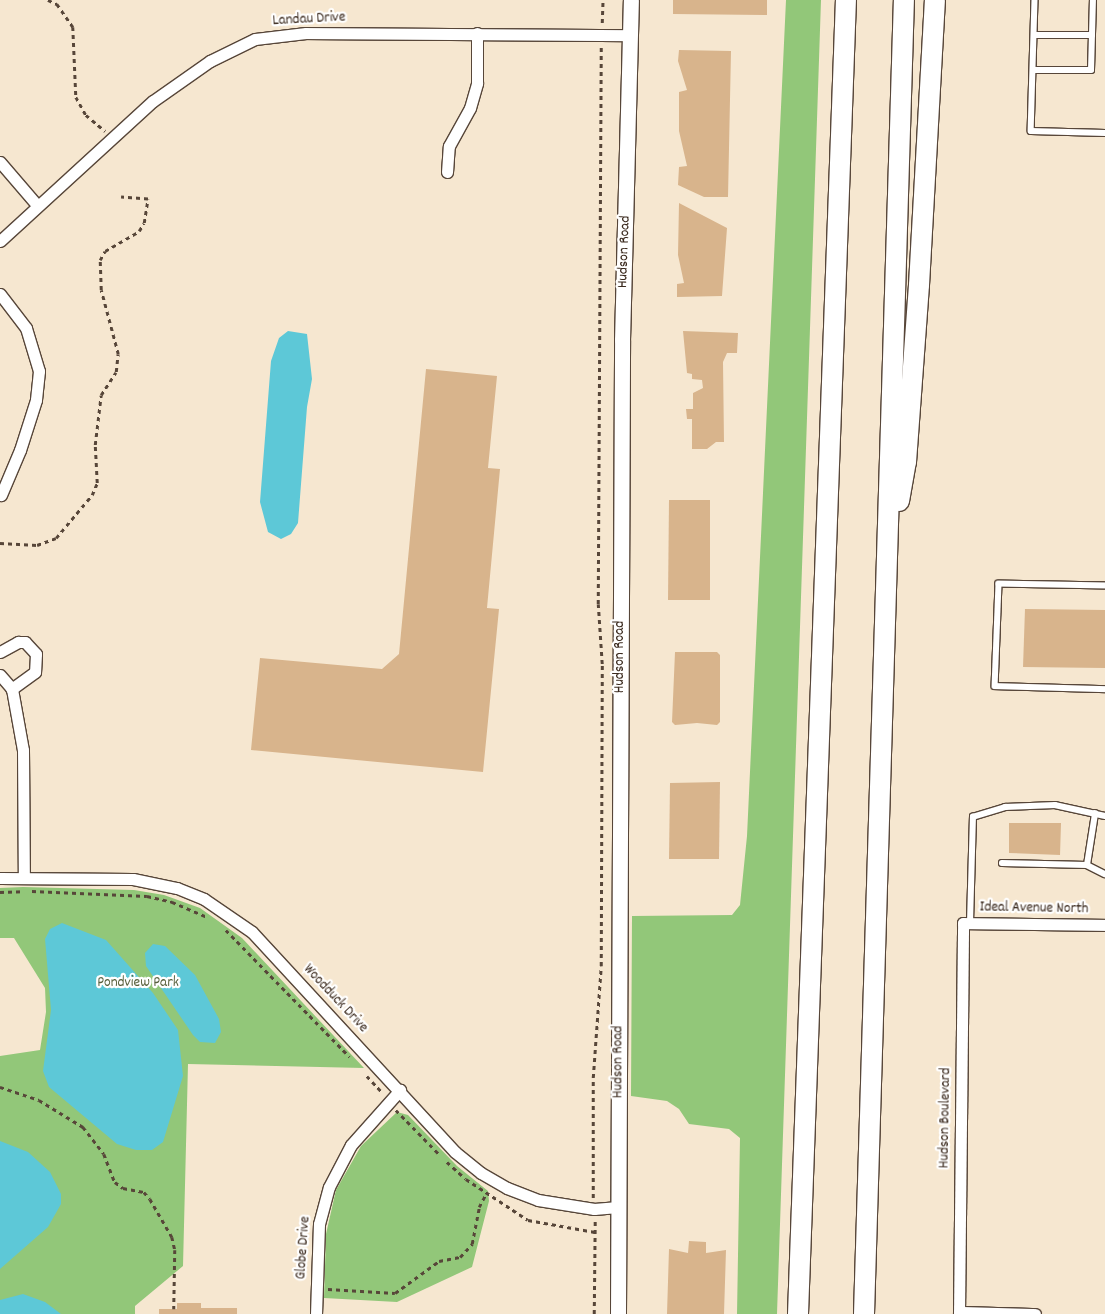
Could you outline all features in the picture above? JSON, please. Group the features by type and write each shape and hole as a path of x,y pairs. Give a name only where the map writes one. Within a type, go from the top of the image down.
{"highway":[{"path":"838,0 840,135"},
{"path":"796,1314 800,1254 846,0"},
{"path":"864,1314 904,0"},
{"path":"886,575 906,462 935,0"}],"street":[{"name":"Hudson Road","path":"618,1314 622,340 631,0"},
{"name":"Landau Drive","path":"0,241 37,205 153,101 210,61 255,39 306,33 477,33 631,36"},
{"path":"447,172 449,146 470,108 477,83 477,33"},
{"path":"0,162 37,205"},
{"path":"0,294 26,328 39,371 36,400 20,450 1,495"},
{"path":"0,652 18,642 25,642 36,654 35,672 12,689"},
{"path":"0,675 12,689 25,776 24,878"},
{"name":"Woodduck Drive","path":"0,878 133,879 177,888 204,899 252,932 456,1152 481,1173 507,1188 538,1200 566,1205 618,1207"},
{"name":"Ideal Avenue North","path":"967,923 1105,925"},
{"name":"Hudson Boulevard","path":"959,1313 967,923"},
{"name":"Globe Drive","path":"316,1314 319,1224 329,1187 351,1145 400,1090"},
{"path":"959,1313 1035,1314"}],"lane":[{"path":"1035,0 1031,132 1105,133"},
{"path":"1033,70 1091,70 1093,0"},
{"path":"1034,35 1092,35"},
{"path":"1105,586 999,584 995,686 1105,689"},
{"path":"967,923 973,817 1005,808 1055,805 1105,816"},
{"path":"1087,865 1095,814"},
{"path":"1002,863 1087,865 1105,874"}],"path":[{"path":"48,0 57,4 72,27 76,97 86,115 112,137"},
{"path":"592,1190 593,1078 601,966 602,664 598,595 603,0"},
{"path":"0,543 37,545 56,538 87,502 97,484 95,445 101,395 116,372 118,354 101,290 100,260 105,251 139,231 144,223 148,199 121,197"},
{"path":"0,892 147,896 183,906 212,920"},
{"path":"222,926 354,1062"},
{"path":"365,1074 382,1092"},
{"path":"0,1087 38,1100 83,1128 104,1154 115,1182 123,1188 144,1192 150,1199 172,1236 175,1250 174,1309"},
{"path":"326,1289 395,1293 438,1261 460,1257 472,1244 479,1207 486,1194 528,1220 595,1232"},
{"path":"594,1314 595,1226"}],"green space":[{"path":"786,0 821,0 777,1314 737,1314 740,1138 729,1129 689,1124 679,1109 667,1101 631,1096 632,916 732,915 740,905 747,836"},
{"name":"Pondview Park","path":"0,888 134,890 164,895 200,908 242,938 364,1068 188,1064 183,1266 135,1306 135,1314 0,1314 0,1056 40,1050 46,1012 45,988 14,938 0,938"},
{"path":"397,1112 408,1115 457,1166 488,1191 489,1201 472,1267 397,1302 324,1298 326,1234 336,1190 361,1146"}],"water":[{"path":"288,331 307,334 312,379 307,407 298,523 291,534 281,539 268,532 260,502 271,361 279,338"},
{"path":"62,923 106,940 153,993 178,1030 183,1076 163,1142 152,1150 136,1150 117,1144 49,1087 43,1071 51,1010 45,939 50,929"},
{"path":"153,944 165,946 195,975 219,1019 221,1032 215,1043 200,1042 193,1035 146,966 145,953"},
{"path":"0,1141 28,1152 50,1172 61,1194 61,1204 48,1227 0,1269"},
{"path":"23,1294 45,1302 61,1314 0,1314 0,1300"}],"building":[{"path":"673,0 767,0 767,15 673,14"},
{"path":"679,50 731,51 728,197 704,197 678,185 679,167 687,166 679,131 679,92 687,90 678,61"},
{"path":"679,203 727,228 722,296 677,297 677,284 684,283 678,255"},
{"path":"683,331 738,333 737,353 727,353 723,362 724,442 716,442 707,449 692,449 692,419 687,419 686,409 693,409 693,393 703,388 702,380 692,379 692,374 687,373"},
{"path":"426,369 497,376 488,468 500,469 487,608 499,609 483,772 251,750 260,658 382,669 399,654"},
{"path":"669,500 710,500 710,600 668,600"},
{"path":"1025,609 1105,610 1105,668 1023,667"},
{"path":"675,652 717,652 720,655 720,722 717,725 697,723 675,725 672,722"},
{"path":"720,782 719,859 669,859 670,783"},
{"path":"1009,823 1061,823 1060,855 1009,853"},
{"path":"689,1241 706,1242 706,1253 726,1250 724,1314 667,1314 669,1249 688,1253"},
{"path":"177,1303 201,1303 201,1308 237,1308 237,1314 159,1314 159,1309 177,1309"}]}
